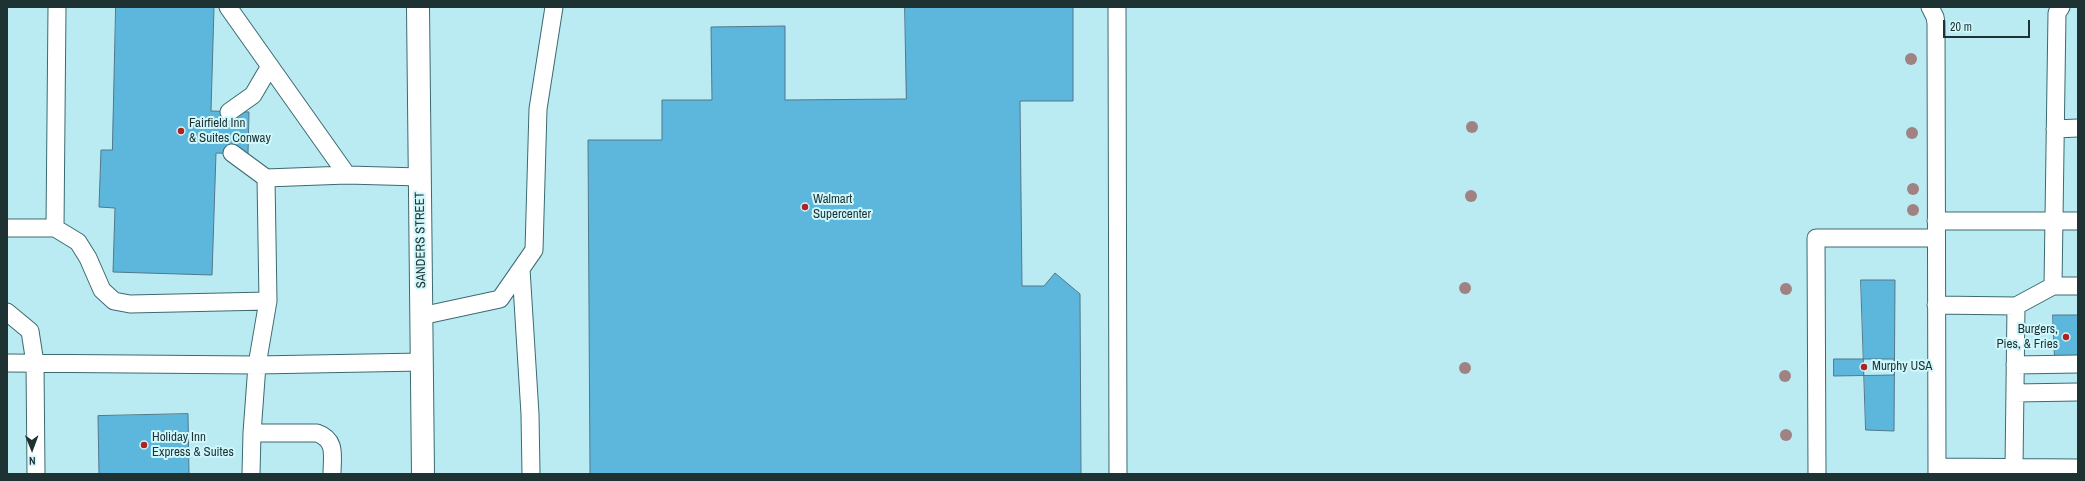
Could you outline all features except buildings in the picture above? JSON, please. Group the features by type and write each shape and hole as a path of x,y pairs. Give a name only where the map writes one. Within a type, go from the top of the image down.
{"street":[{"name":"SANDERS STREET","path":"418,7 423,474"}],"lane":[{"path":"55,228 57,7"},
{"path":"228,7 347,175"},
{"path":"421,316 500,299 534,250 538,108 554,7"},
{"path":"1117,7 1118,474"},
{"path":"1930,7 1936,23 1937,471 2014,468 2078,468"},
{"path":"2053,286 2057,13 2061,7"},
{"path":"229,112 253,95 270,66"},
{"path":"2055,129 2078,128"},
{"path":"232,153 266,178 347,175 420,177"},
{"path":"251,474 252,433 257,365 268,301 266,178"},
{"path":"1936,221 2078,221"},
{"path":"7,228 55,228 78,242 88,258 102,290 114,301 130,304 268,301"},
{"path":"1816,474 1816,238 1936,238"},
{"path":"521,269 530,414 531,474"},
{"path":"1936,305 2016,306 2053,286 2078,286"},
{"path":"2014,468 2016,306"},
{"path":"7,312 30,331 35,364 36,474"},
{"path":"7,363 257,365 422,362"},
{"path":"2015,365 2078,364"},
{"path":"2015,393 2078,392"},
{"path":"252,433 317,433 324,436 330,441 332,450 332,474"}],"place":[{"name":"Fairfield Inn & Suites Conway","path":"181,131"},
{"name":"Walmart Supercenter","path":"805,207"},
{"name":"Burgers, Pies, & Fries","path":"2066,337"},
{"name":"Murphy USA","path":"1864,367"},
{"name":"Holiday Inn Express & Suites","path":"144,445"}]}
